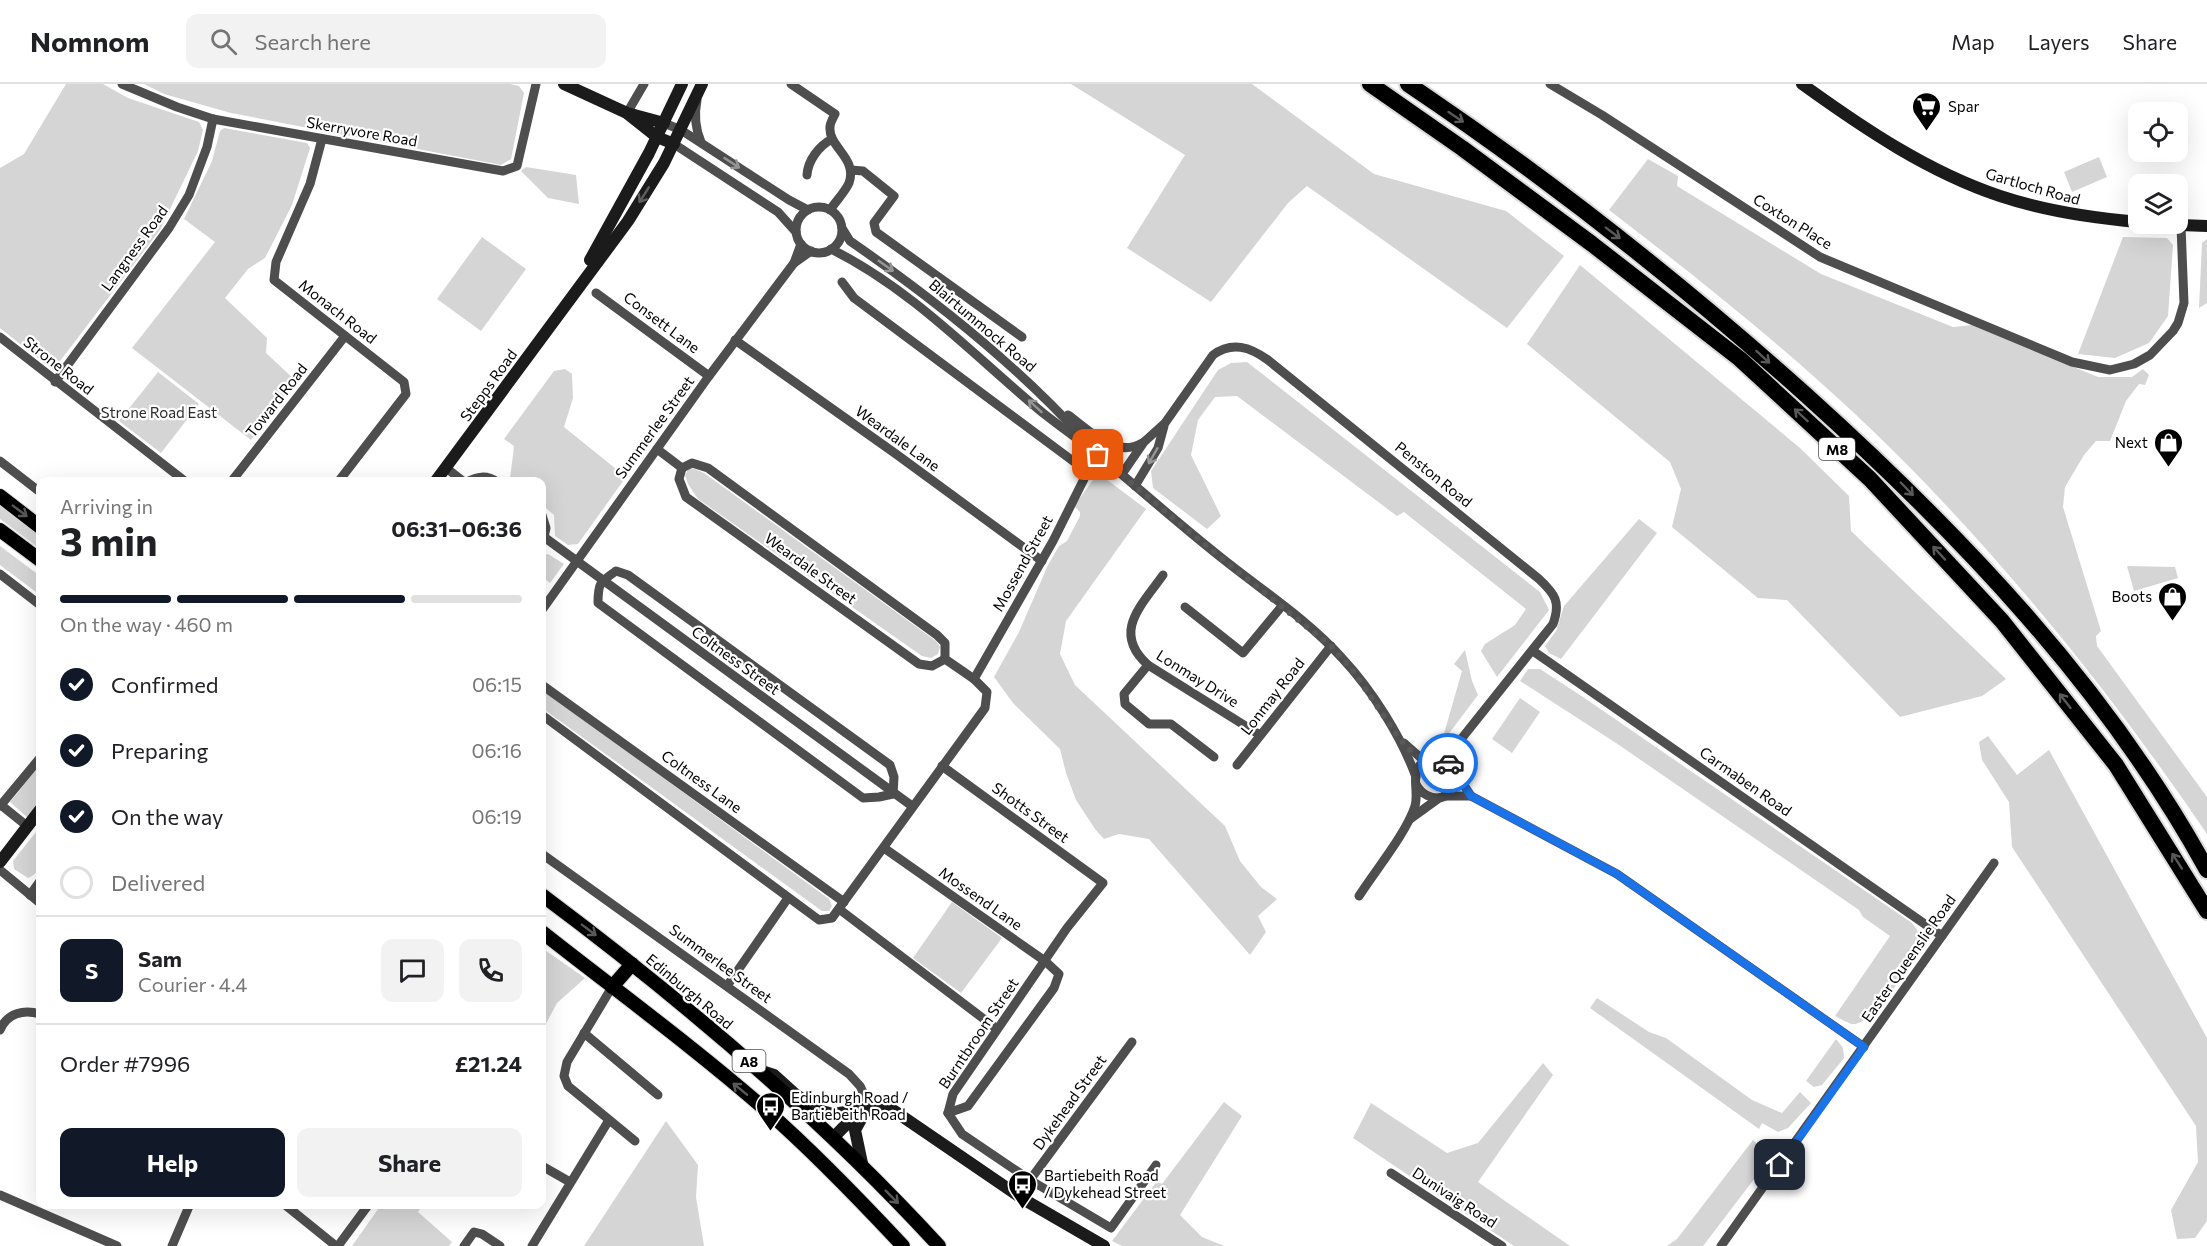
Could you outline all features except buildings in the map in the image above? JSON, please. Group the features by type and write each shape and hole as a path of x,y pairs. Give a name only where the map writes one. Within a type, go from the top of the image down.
{"highway":[{"name":"M8","path":"1370,84 1472,154 1740,359 1870,479 2002,621 2116,765 2207,911"},
{"name":"M8","path":"1408,84 1472,127 1617,235 1742,337 1884,465 2022,609 2136,753 2184,828 2207,870"},
{"path":"2184,828 2207,855"}],"main road":[{"path":"564,84 627,113 664,123"},
{"name":"Stepps Road","path":"565,306 620,209 682,84"},
{"name":"Gartloch Road","path":"1802,84 1896,147 1977,187 2046,209 2100,219 2128,221"},
{"name":"Stepps Road","path":"438,477 628,221 674,144 701,87"},
{"path":"627,113 657,137 674,144"},
{"path":"2188,226 2207,226"},
{"path":"0,496 36,523"},
{"path":"0,530 36,557"},
{"path":"0,862 36,815"},
{"name":"Edinburgh Road","path":"546,898 632,964 759,1069 833,1138 939,1246"},
{"name":"A8","path":"546,935 767,1111 903,1246"},
{"path":"612,987 632,964"},
{"path":"759,1069 774,1075 818,1110 833,1114 868,1108 885,1107 894,1110 1023,1199 1104,1246"},
{"path":"813,1155 844,1126 868,1108"},
{"path":"863,1168 855,1130 868,1108"}],"street":[{"name":"Skerryvore Road","path":"122,84 213,119 503,171 517,165 536,84"},
{"path":"627,113 644,84"},
{"path":"791,84 835,114 829,128 832,139 842,151 851,170 849,184 830,210"},
{"name":"Coxton Place","path":"1550,84 1602,115 1820,257 2072,362 2110,370 2134,364 2150,355 2173,331 2184,303 2181,234"},
{"path":"701,87 695,119 696,131 702,144"},
{"name":"Langness Road","path":"55,381 170,228 189,195 207,147 213,119"},
{"path":"664,123 681,129 808,210"},
{"name":"Monach Road","path":"322,139 310,184 276,262 274,280 404,382 406,393 342,477"},
{"path":"807,175 808,166 814,154 832,139"},
{"path":"674,144 778,212 796,232 801,244 811,251 821,252 831,249 837,244 842,228 838,217 830,210 819,207 801,215 796,232"},
{"path":"851,170 862,171 894,196 874,223 876,232 1022,337"},
{"name":"Blairtummock Road","path":"842,228 850,241 940,306 1051,403 1098,455"},
{"path":"794,264 801,244"},
{"name":"Blairtummock Road","path":"831,249 881,279 932,317 1043,413 1122,474 1331,646 1360,680 1398,737 1416,781"},
{"path":"794,264 811,251"},
{"name":"Summerlee Street","path":"546,605 735,340 794,264"},
{"name":"Mossend Street","path":"842,282 854,298 1081,467 1083,479 1042,561 974,679"},
{"name":"Consett Lane","path":"597,293 709,376"},
{"name":"Toward Road","path":"235,477 345,336"},
{"name":"Strone Road","path":"0,338 180,477"},
{"name":"Weardale Lane","path":"735,340 1042,561"},
{"name":"Penston Road","path":"1122,474 1144,442 1165,423 1213,356 1222,349 1236,346 1255,350 1545,584 1556,600 1557,615 1553,624 1462,738"},
{"path":"1051,403 1108,444 1126,448 1144,442"},
{"name":"Penston Road","path":"1135,486 1158,448 1165,423"},
{"path":"657,449 682,468"},
{"path":"0,461 36,489"},
{"name":"Weardale Street","path":"692,463 708,468 937,635 945,643 945,659 932,666 919,664 686,497 679,479 682,468 692,463"},
{"path":"445,467 458,477"},
{"name":"Coltness Street","path":"546,540 912,806"},
{"path":"616,571 628,575 890,765 894,777 893,794 863,798 598,603 598,588 602,581 616,571"},
{"path":"0,574 36,602"},
{"name":"Lonmay Drive","path":"1163,575 1134,616 1130,628 1132,645 1148,664 1260,735"},
{"path":"1185,607 1243,653 1282,606"},
{"name":"Lonmay Road","path":"1237,765 1331,646"},
{"name":"Carmaben Road","path":"1533,651 1942,936"},
{"path":"546,718 819,920 832,918 985,708 987,692 974,679 945,659"},
{"path":"1148,664 1125,694 1125,705 1149,724 1171,724 1214,757"},
{"name":"Coltness Lane","path":"546,688 842,905 997,1029"},
{"name":"Blairtummock Road","path":"1398,737 1415,753 1430,759"},
{"path":"1359,896 1410,819 1416,801 1416,781 1420,766 1444,753 1462,738"},
{"path":"1410,819 1453,789 1454,769 1462,738"},
{"path":"1430,759 1444,760 1454,769 1471,796 1617,874 1864,1047"},
{"path":"27,826 0,806 36,763"},
{"name":"Shotts Street","path":"942,766 1103,883"},
{"path":"1416,781 1424,794 1430,797 1471,796"},
{"name":"Mossend Lane","path":"884,849 1045,961 1059,974"},
{"name":"Summerlee Street","path":"546,857 849,1074 860,1086 868,1108"},
{"name":"Easter Queenslie Road","path":"1721,1246 1994,862"},
{"path":"0,870 36,900"},
{"name":"Burntbroom Street","path":"948,1113 952,1094 1067,928 1103,883"},
{"path":"30,895 36,887"},
{"path":"727,986 788,897"},
{"name":"Burntbroom Street","path":"948,1113 968,1106 1054,988 1059,974"},
{"path":"612,987 567,1062 564,1076 568,1086 635,1141"},
{"path":"0,1030 12,1015 28,1011 36,1013"},
{"path":"584,1032 658,1095"},
{"name":"Dykehead Street","path":"1030,1180 1132,1042"},
{"path":"948,1113 962,1134 1030,1180 1110,1228 1156,1165"},
{"path":"532,1246 609,1120"},
{"path":"546,1168 570,1182"},
{"name":"Dunivaig Road","path":"1391,1173 1502,1246"},
{"path":"0,1195 117,1246"},
{"path":"172,1246 188,1209"},
{"path":"290,1209 337,1246 365,1209"},
{"path":"464,1246 474,1232 482,1234 500,1246"}],"green space":[{"path":"66,84 103,84 128,98 199,122 203,130 198,151 160,230 57,365 49,367 0,328 0,168 24,154"},
{"path":"144,84 510,84 519,86 524,93 511,159 501,165 231,113 164,94"},
{"path":"1071,84 1252,84 1374,174 1506,211 1564,256 1507,328 1307,186 1288,203 1211,302 1127,248 1185,155"},
{"path":"224,128 307,143 310,148 292,205 265,258 248,269 225,298 267,338 266,353 296,381 251,440 132,348 215,242 184,219 212,161 220,131"},
{"path":"2099,157 2107,177 2072,192 2064,172"},
{"path":"1648,159 1678,176 1677,186 1821,274 1953,327 1972,325 2098,377 2132,377 2143,369 2149,375 2145,385 2139,384 2126,401 2110,441 2096,441 2084,455 2065,487 2063,507 2101,631 2096,636 2097,646 2207,797 2207,834 2142,742 2073,652 2001,565 1924,482 1850,409 1772,340 1609,210"},
{"path":"526,167 576,175 579,204 548,198 521,171"},
{"path":"482,237 526,269 481,331 437,299"},
{"path":"2123,237 2167,238 2173,245 2168,316 2149,343 2115,358 2078,354"},
{"path":"2207,239 2207,303 2199,308 2202,243"},
{"path":"1580,265 1800,448 1849,496 1851,531 2006,679 1982,696 1900,717 1787,600 1758,598 1672,527 1681,489 1670,462 1527,344"},
{"path":"1247,362 1540,592 1549,610 1497,677 1481,651 1485,644 1515,625 1526,609 1404,512 1397,516 1237,396 1215,397 1198,420 1191,455 1221,516 1207,529 1153,488 1151,471 1218,370 1231,363"},
{"path":"565,369 572,374 573,398 564,427 626,477 578,544 568,545 555,536 554,515 546,508 546,477 510,477 514,446 504,439 554,371"},
{"name":"Strone Road East","path":"158,372 199,404 161,453 119,421"},
{"path":"689,468 704,473 936,641 940,647 938,654 931,658 922,656 698,499 685,475"},
{"path":"1098,473 1146,509 1066,621 1060,654 1075,685 1225,826 1240,861 1261,887 1277,899 1258,916 1266,932 1250,955 1149,839 1119,834 1104,839 1076,800 1060,749 1013,703 994,677 1019,632 1048,565 1059,546 1067,541 1080,516 1080,512 1074,506"},
{"path":"0,504 36,531 36,546 0,519"},
{"path":"1639,519 1657,533 1561,659 1549,653 1545,646 1556,631 1564,606"},
{"path":"0,546 36,573 36,592 0,565"},
{"path":"546,554 564,564 550,583 546,580"},
{"path":"2127,566 2175,567 2178,578 2134,591"},
{"path":"1465,650 1472,681 1478,695 1441,744 1462,671 1454,664"},
{"path":"1528,669 1540,669 1580,695 1912,923 1921,935 1923,946 1880,1005 1860,1022 1852,1024 1835,1016 1890,936 1863,917 1859,910 1616,743 1520,681"},
{"path":"546,692 829,899 832,906 829,911 822,911 546,711"},
{"path":"1520,698 1540,712 1512,753 1492,739"},
{"path":"1988,736 2017,775 2049,750 2207,1038 2207,1221 2195,1238 2177,1239 2171,1210 2198,1162 2196,1126 2012,847 2009,802 1982,760 1979,742"},
{"path":"36,770 36,807 28,818 10,802"},
{"path":"36,832 36,872 28,878 14,869 13,861"},
{"path":"952,902 1002,938 961,993 913,958"},
{"path":"546,951 585,978 557,1003 546,1024"},
{"path":"1597,998 1649,1032 1666,1038 1752,1100 1782,1113 1800,1092 1811,1103 1788,1128 1778,1132 1762,1123 1759,1129 1590,1008"},
{"path":"1836,1039 1843,1048 1844,1058 1822,1085 1814,1087 1806,1081"},
{"path":"1543,1063 1553,1075 1478,1182 1570,1246 1514,1246 1353,1138 1371,1103 1447,1153 1478,1143"},
{"path":"1224,1102 1242,1116 1180,1215 1202,1237 1224,1246 1122,1246 1112,1241 1157,1181 1162,1184"},
{"path":"666,1121 698,1165 696,1197 704,1246 584,1246"},
{"path":"1753,1140 1763,1154 1764,1161 1761,1170 1703,1246 1667,1246 1677,1239"},
{"path":"378,1209 420,1209 418,1212 452,1242 449,1246 352,1246"}],"way so far":[{"path":"1098,455 1331,646 1354,672 1398,737 1409,749 1421,758 1437,758 1448,763"}],"place":[{"name":"Spar","path":"1927,132"},
{"name":"Next","path":"2169,468"},
{"name":"Boots","path":"2173,622"},
{"name":"Edinburgh Road / Bartiebeith Road","path":"770,1132"},
{"name":"Bartiebeith Road / Dykehead Street","path":"1023,1210"}],"route":[{"path":"1448,763 1453,767 1471,796 1617,874 1864,1047 1780,1165"}]}
